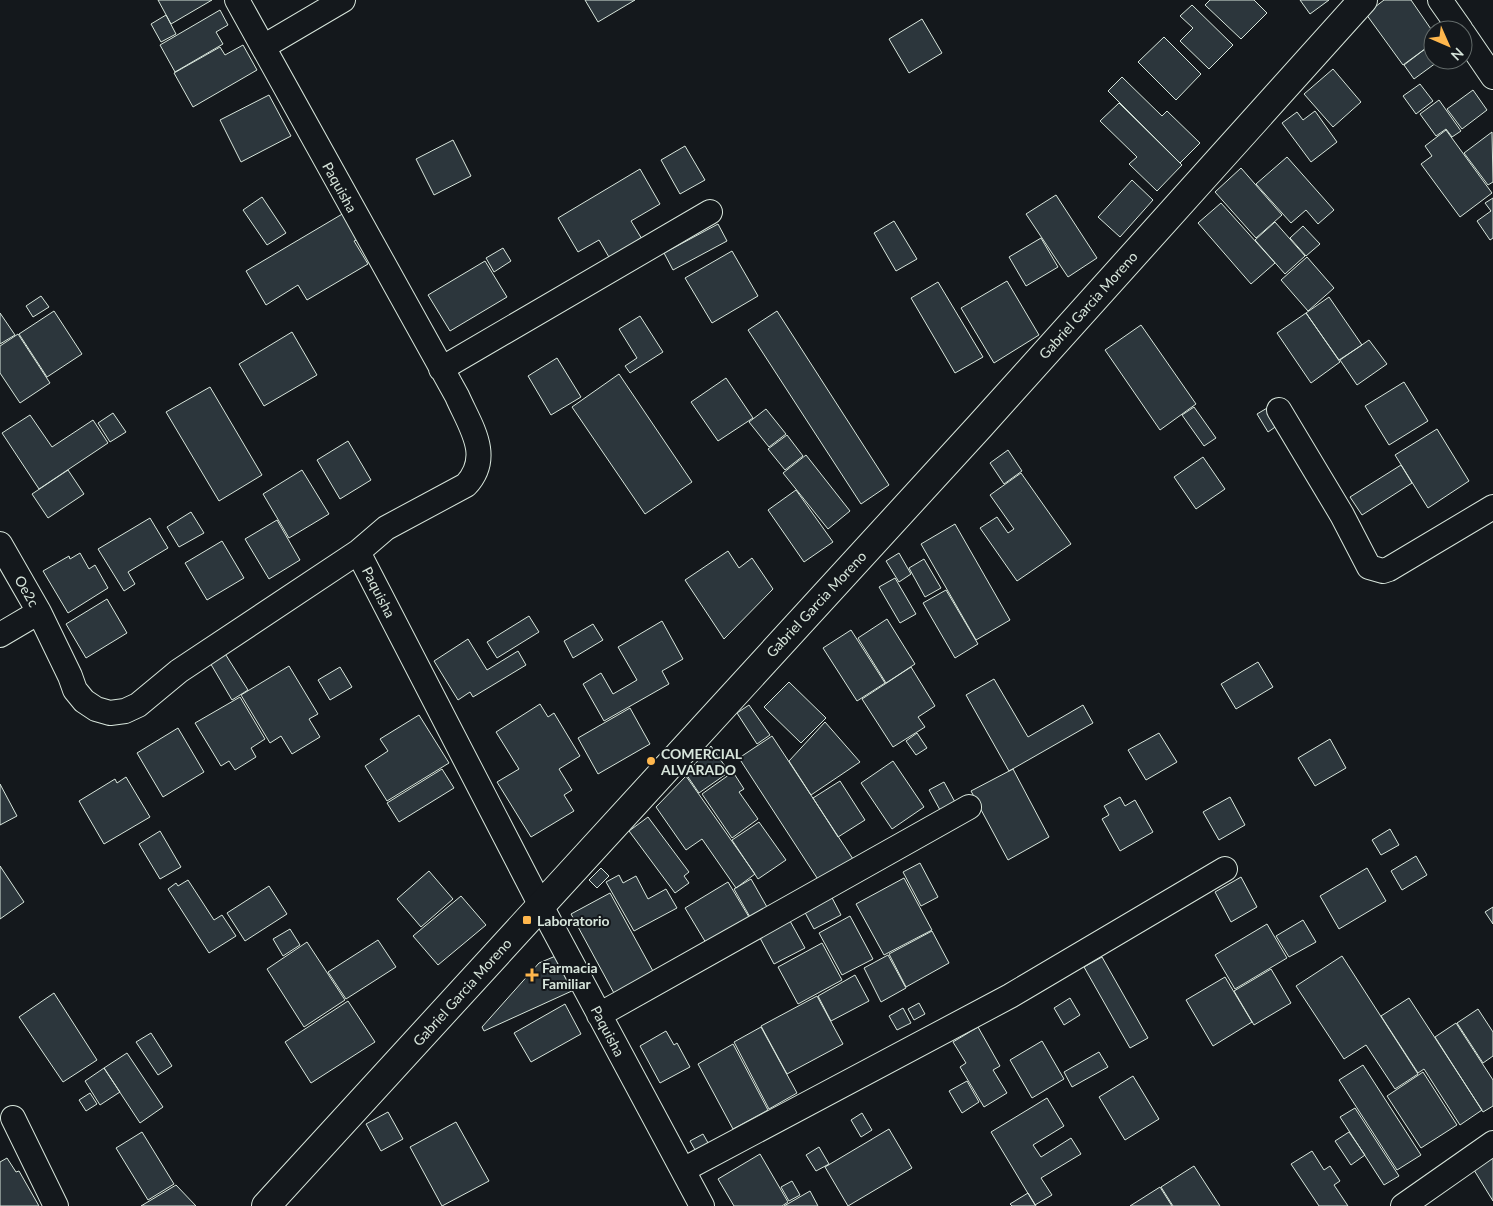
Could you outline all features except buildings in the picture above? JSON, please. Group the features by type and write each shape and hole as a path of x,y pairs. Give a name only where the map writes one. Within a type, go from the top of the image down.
{"street":[{"name":"Paquisha","path":"237,0 456,396 477,443 479,466 466,485 386,528 358,552 540,904 702,1206"},
{"path":"263,47 343,0"},
{"name":"Gabriel Garcia Moreno","path":"266,1206 540,904 979,427 1363,0"},
{"path":"1440,0 1454,20"},
{"path":"1473,48 1493,77"},
{"path":"441,369 710,212"},
{"path":"1279,410 1342,515 1369,567 1383,571 1389,569 1493,507"},
{"name":"Oe2c","path":"0,544 39,612 75,690 84,701 96,709 110,712 124,711 138,705 179,671 358,552"},
{"path":"0,635 39,612"},
{"path":"600,1015 969,807"},
{"path":"683,1170 1010,996 1225,869"},
{"path":"14,1118 56,1206"},
{"path":"1403,1206 1493,1143"}],"place":[{"name":"COMERCIAL ALVARADO","path":"651,761"},
{"name":"Laboratorio","path":"527,920"},
{"name":"Farmacia Familiar","path":"532,975"}]}
